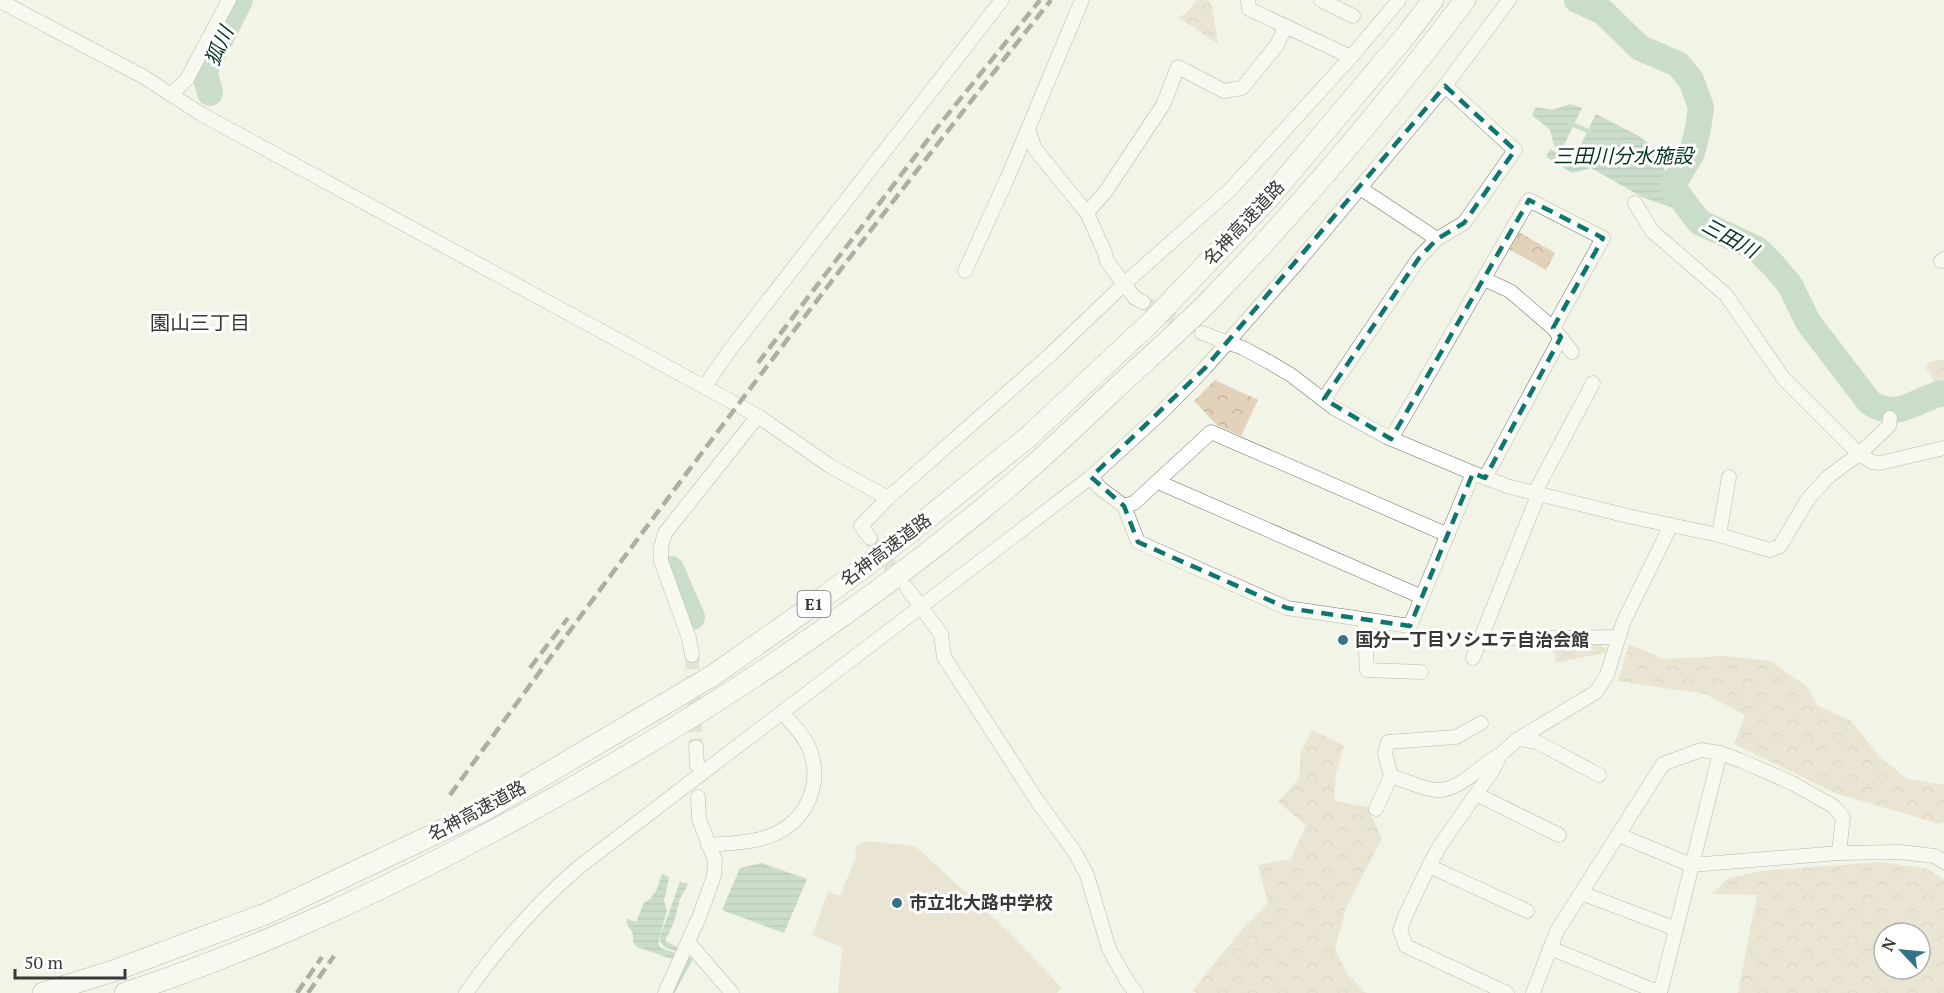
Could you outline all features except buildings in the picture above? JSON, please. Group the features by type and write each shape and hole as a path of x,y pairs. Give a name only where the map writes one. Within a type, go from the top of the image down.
{"highway":[{"name":"名神高速道路","path":"43,993 113,971 268,913 487,809 712,676 805,611 903,538 1028,437 1152,321 1269,198 1433,0"},
{"name":"名神高速道路","path":"125,993 278,936 393,883 489,834 608,769 732,692 880,589 988,504 1071,431 1210,300 1296,209 1397,88 1466,0"}],"street":[{"path":"171,95 187,79 229,0"},
{"path":"705,386 729,351 1002,0"},
{"path":"965,271 1082,0"},
{"path":"1248,0 1250,9 1352,57"},
{"path":"1321,0 1353,16"},
{"path":"870,538 861,526 888,498 1050,355 1124,284 1230,190 1352,57 1400,0"},
{"path":"466,993 513,933 562,882 624,831 1091,477 1163,411 1227,342 1360,188 1445,86 1509,0"},
{"path":"0,1 144,77 201,114 705,386 758,416 830,466 888,498"},
{"path":"1087,213 1106,191 1163,105 1178,67 1224,91 1242,88 1277,45 1286,26"},
{"path":"1324,399 1419,258 1437,239 1464,223 1515,150 1445,86"},
{"path":"1028,129 1035,149 1087,213 1107,261 1135,298 1143,302"},
{"path":"1360,188 1437,239"},
{"path":"1091,477 1100,488 1124,506 1138,542 1287,608 1410,626 1448,535 1557,333 1603,238 1530,200 1391,439"},
{"path":"1635,203 1652,231 1726,295 1784,379 1859,454 1872,462 1880,463 1944,448"},
{"path":"1484,279 1510,291 1557,333 1572,352"},
{"path":"1202,333 1243,348 1355,420 1391,439 1479,476 1537,493 1719,534 1770,550 1780,546 1808,499 1828,477 1859,454 1889,426 1890,418"},
{"path":"1473,658 1537,493 1593,383"},
{"path":"692,655 689,638 661,561 661,547 665,533 758,416"},
{"path":"1124,506 1134,503 1211,432 1448,535"},
{"path":"1719,534 1730,477"},
{"path":"1158,482 1422,597"},
{"path":"1391,776 1433,790 1443,790 1462,781 1500,755 1518,738 1596,692 1608,675 1623,623 1671,525"},
{"path":"907,588 941,634 944,657 1038,802 1078,859 1087,875 1109,949 1136,993"},
{"path":"1364,620 1367,670 1421,672"},
{"path":"1480,639 1619,637"},
{"path":"708,845 776,834 804,811 813,790 814,770 810,749 782,712"},
{"path":"1376,810 1391,776 1385,753 1389,742 1456,737 1481,723"},
{"path":"1518,738 1537,742 1599,775"},
{"path":"696,747 697,765"},
{"path":"1533,993 1557,931 1663,764 1701,750 1720,753 1792,783 1833,806 1843,817 1839,853"},
{"path":"1551,948 1660,993 1720,753"},
{"path":"1500,755 1493,770 1439,847 1400,930 1406,946 1507,993"},
{"path":"1476,794 1559,835"},
{"path":"665,993 700,915 714,876 715,860 699,819 698,797"},
{"path":"1619,835 1691,865 1839,853 1900,852 1935,856 1944,862"},
{"path":"1430,866 1527,911"},
{"path":"1581,893 1676,928"},
{"path":"688,942 732,993"}],"highlighted area":[{"path":"1445,86 1515,150 1464,223 1437,239 1419,258 1324,399 1391,439 1529,200 1603,238 1553,328 1561,337 1485,478 1473,473 1410,626 1287,608 1138,542 1124,506 1091,477 1205,368"}],"green space":[{"path":"1197,0 1208,0 1212,7 1218,44 1178,17 1185,14"},
{"path":"1517,231 1555,253 1546,270 1507,248"},
{"path":"1944,359 1944,387 1934,387 1931,372 1925,370 1929,362"},
{"path":"1215,380 1258,400 1241,436 1217,425 1194,401"},
{"path":"1600,643 1608,652 1556,663 1553,645"},
{"path":"1629,644 1664,659 1724,656 1771,661 1807,687 1818,706 1851,721 1879,756 1907,779 1944,785 1944,822 1939,824 1835,793 1734,744 1745,715 1705,694 1618,681"},
{"path":"1312,730 1344,745 1336,774 1334,801 1367,807 1382,838 1346,908 1335,948 1347,974 1366,993 1197,993 1193,990 1243,928 1268,904 1258,865 1291,859 1306,825 1278,802 1299,778 1301,751"},
{"name":"市立北大路中学校","path":"868,841 915,846 1011,934 1061,987 1057,993 838,993 842,947 812,935 828,892 840,896 856,857 855,847"},
{"path":"1880,862 1928,869 1944,880 1944,993 1738,993 1757,895 1711,894 1729,878 1761,871"}],"water":[{"name":"三田川分水施設","path":"1570,104 1582,108 1561,151 1554,145 1550,130 1532,115 1536,107 1552,110"},
{"name":"三田川分水施設","path":"1596,114 1637,135 1651,145 1662,158 1668,185 1680,201 1676,209 1642,197 1591,168 1572,173 1546,157 1550,149 1573,161"},
{"path":"761,863 807,879 784,933 722,910 740,868"},
{"path":"662,874 669,877 664,901 667,910 658,944 661,948 675,953 672,959 637,947 626,922 627,919 636,922 644,903 657,889"},
{"path":"680,882 688,884 680,899 674,922 665,941 677,947 676,951 663,945 660,937"}],"waterway":[{"name":"狐川","path":"210,93 205,74 206,68 240,0"},
{"name":"三田川","path":"1577,0 1603,12 1640,48 1678,64 1691,80 1701,107 1698,129 1692,153 1672,186 1699,222 1757,249 1774,266 1790,285 1808,322 1870,403 1881,408 1900,409 1944,393"},
{"name":"三田川分水施設","path":"1568,123 1591,132"},
{"name":"三田川分水施設","path":"1675,203 1699,222"},
{"name":"狐川","path":"671,569 692,617"},
{"name":"狐川","path":"672,993 690,960"}],"tunnel":[{"path":"1143,302 1192,328"},
{"path":"870,538 902,582"},
{"path":"692,655 696,747"}],"railway":[{"path":"758,363 936,129 1040,0"},
{"path":"450,795 746,394 1051,0"},
{"path":"530,668 568,618"},
{"path":"308,993 334,956"},
{"path":"297,993 322,957"}],"place":[{"name":"国分一丁目ソシエテ自治会館","path":"1343,640"},
{"name":"市立北大路中学校","path":"897,903"}],"district":[{"name":"園山三丁目","path":"200,323"}]}
